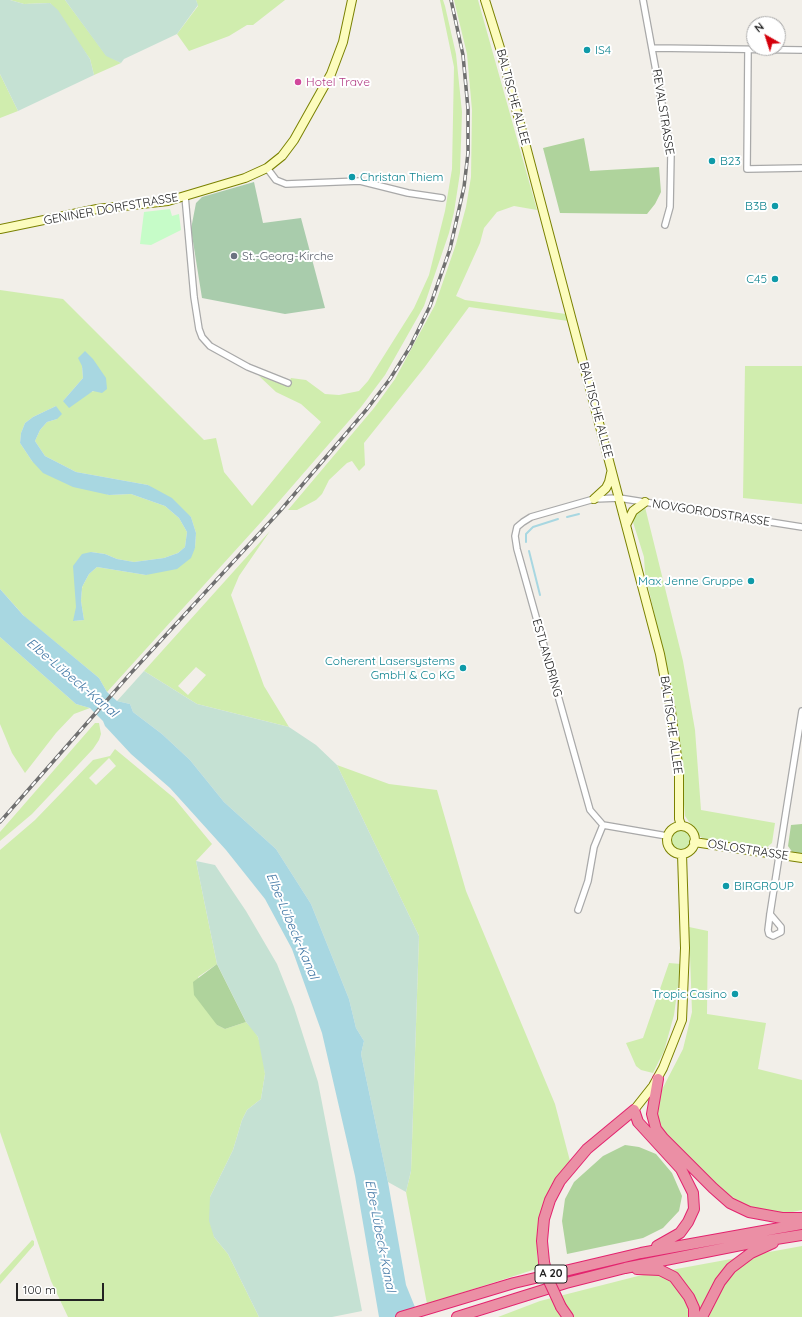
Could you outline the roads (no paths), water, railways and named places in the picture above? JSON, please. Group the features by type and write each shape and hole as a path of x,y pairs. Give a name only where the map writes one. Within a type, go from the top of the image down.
{"highway":[{"path":"658,1079 652,1114 656,1129 663,1138 713,1188 730,1203 749,1212 782,1218 802,1218"},
{"path":"568,1317 561,1307 551,1285 544,1262 542,1241 544,1219 550,1200 560,1181 587,1149 634,1110 638,1122 681,1169 690,1185 694,1201 694,1209 688,1222 680,1232 668,1241 640,1253"},
{"name":"A 20","path":"401,1317 514,1283 640,1253 802,1224"},
{"path":"702,1317 720,1282 731,1268 751,1253 797,1235"},
{"name":"A 20","path":"456,1317 566,1283 625,1268 797,1235"},
{"path":"625,1268 660,1270 674,1277 689,1297 694,1308 694,1317"}],"main road":[{"name":"GENINER DORFSTRASSE","path":"0,230 97,209 158,202 185,196 245,178 267,168 282,156 294,140 331,74 343,42 352,0"},
{"name":"BALTISCHE ALLEE","path":"485,0 502,55 660,654 671,711 679,772 679,819 681,825"},
{"path":"594,499 603,492 609,482 611,466"},
{"path":"626,525 634,511 645,502"},
{"path":"681,825 692,831 694,842 690,850 682,854 676,853 669,848 667,836 673,828 681,825"},
{"name":"OSLOSTRASSE","path":"694,842 802,858"},
{"path":"634,1110 658,1079 669,1057 682,1020 685,948 682,854"}],"street":[{"name":"REVALSTRASSE","path":"643,0 671,152 670,207 666,225"},
{"path":"652,48 746,50"},
{"path":"786,50 802,50"},
{"path":"748,56 747,169 802,168"},
{"path":"267,168 276,180 286,184 360,181 442,198"},
{"path":"185,196 194,297 199,329 202,337 210,346 248,367 288,383"},
{"name":"ESTLANDRING","path":"603,825 590,810 515,536 517,528 531,517 594,499 619,498"},
{"name":"NOVGORODSTRASSE","path":"619,498 802,527"},
{"path":"770,914 802,711"},
{"path":"578,910 588,881 594,847 603,825 667,836"}],"water":[{"path":"85,351 93,359 106,378 107,389 102,393 93,391 69,408 63,401 83,378 82,366 78,358"},
{"path":"56,406 62,414 57,419 47,422 40,430 35,441 45,456 76,472 148,485 172,498 191,517 196,533 195,548 191,558 177,569 146,575 97,567 89,574 82,587 81,601 84,620 73,621 76,607 73,566 82,554 91,552 105,554 117,559 134,562 164,558 178,553 185,547 187,532 179,518 165,506 131,494 109,495 73,487 43,473 32,461 20,443 21,433 25,423 33,417"},
{"name":"Elbe-Lübeck-Kanal","path":"0,589 23,615 99,678 107,692 117,701 130,704 133,712 162,734 190,760 224,802 276,849 311,904 349,999 356,1028 364,1041 361,1054 388,1182 406,1285 419,1317 379,1317 355,1176 322,1033 292,949 265,899 226,850 170,788 131,754 90,708 76,704 0,637"}],"waterway":[{"path":"567,517 579,514"},
{"path":"526,542 526,534 533,527 558,519"},
{"path":"529,551 540,595"}],"railway":[{"path":"0,822 130,674 280,511 367,409 390,379 410,347 430,306 450,249 464,187 468,153 468,109 463,55 451,0"}],"place":[{"name":"IS4","path":"587,50"},
{"name":"Hotel Trave","path":"298,82"},
{"name":"B23","path":"712,161"},
{"name":"Christan Thiem","path":"352,177"},
{"name":"B3B","path":"775,206"},
{"name":"St.-Georg-Kirche","path":"234,256"},
{"name":"C45","path":"775,279"},
{"name":"Max Jenne Gruppe","path":"751,581"},
{"name":"Coherent Lasersystems GmbH & Co KG","path":"463,668"},
{"name":"BIRGROUP","path":"726,886"},
{"name":"Tropic Casino","path":"735,994"}]}
